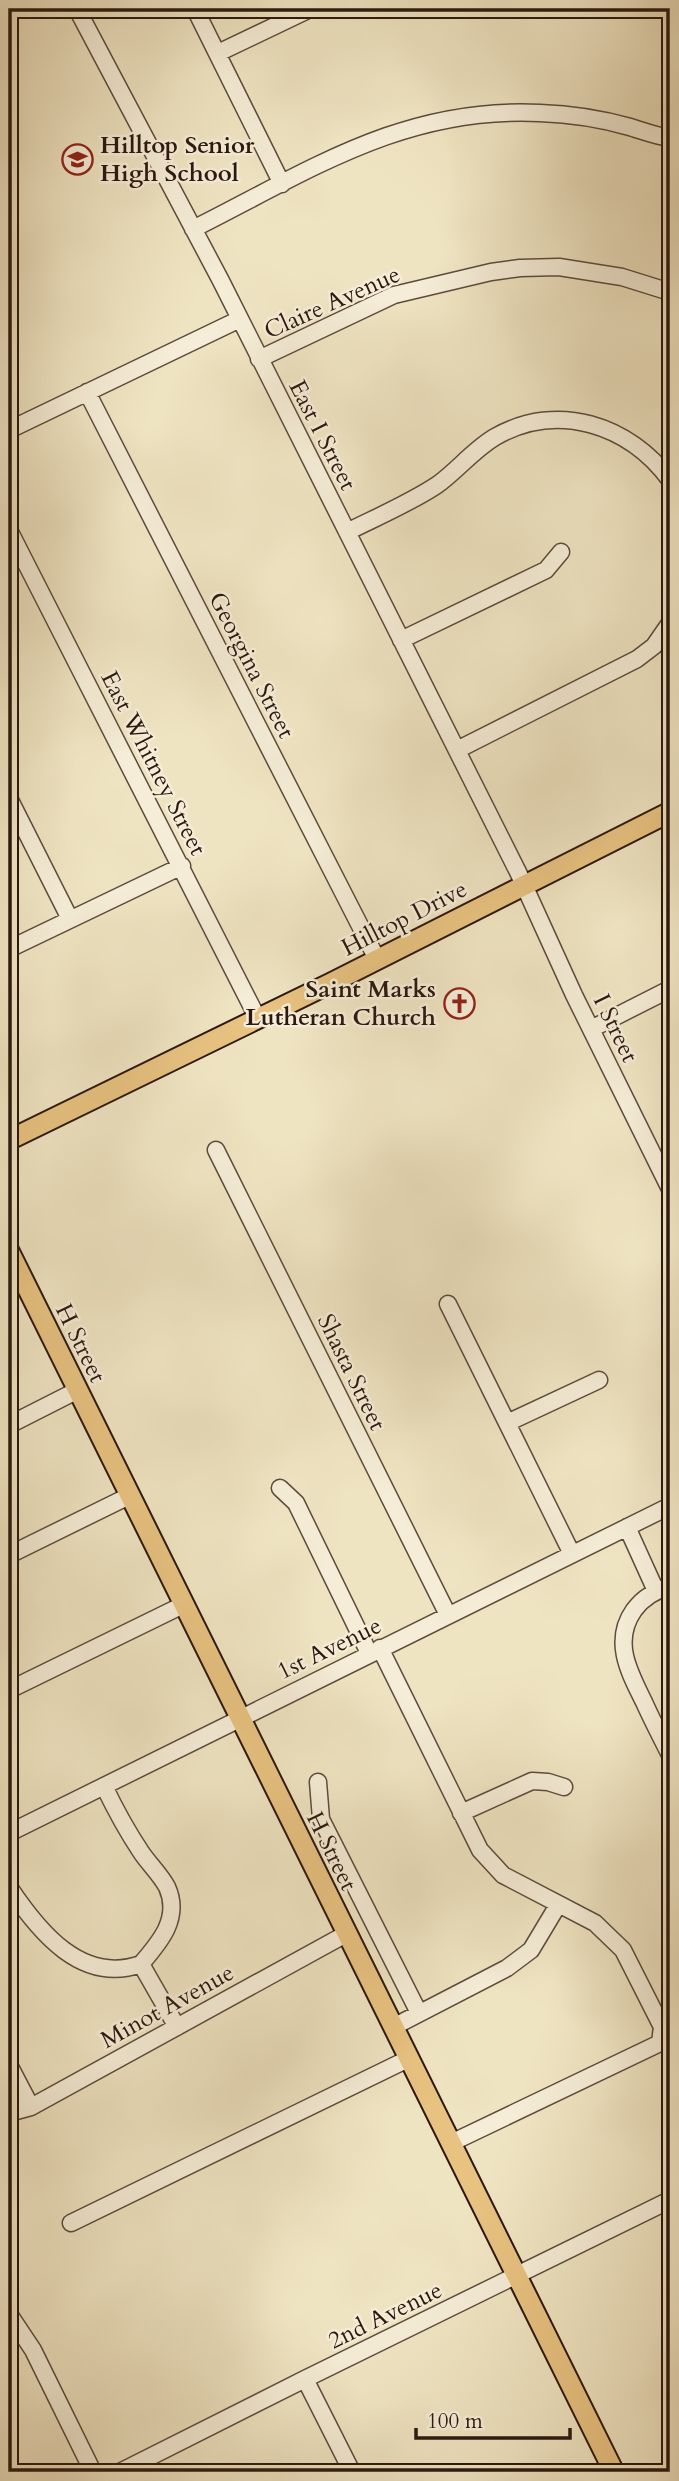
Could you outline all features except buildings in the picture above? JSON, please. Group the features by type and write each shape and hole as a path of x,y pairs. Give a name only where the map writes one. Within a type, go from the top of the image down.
{"main road":[{"name":"Hilltop Drive","path":"9,1140 377,960 670,812"},
{"name":"H Street","path":"9,1251 614,2472"}],"street":[{"name":"East I Street","path":"77,9 240,319 524,886"},
{"path":"195,9 282,184"},
{"path":"218,53 310,9"},
{"path":"193,229 376,138 425,123 468,114 543,113 598,120 670,138"},
{"name":"Claire Avenue","path":"259,359 394,295 491,272 559,267 622,278 670,292"},
{"name":"Claire Avenue","path":"9,430 240,319"},
{"name":"Georgina Street","path":"87,392 377,960"},
{"path":"347,532 436,486 477,449 494,438 522,425 539,422 567,420 613,432 643,449 670,480"},
{"name":"East Whitney Street","path":"9,530 258,1019"},
{"path":"401,640 546,570 561,552"},
{"path":"457,750 637,659 654,646 670,623"},
{"path":"9,798 71,919"},
{"path":"9,949 182,866"},
{"name":"I Street","path":"524,886 591,1028 665,1163 670,1189"},
{"path":"591,1028 670,989"},
{"name":"Shasta Street","path":"216,1150 448,1615"},
{"path":"448,1304 572,1554"},
{"path":"507,1423 599,1380"},
{"path":"9,1425 78,1391"},
{"path":"280,1488 296,1503 480,1850 503,1875 595,1923 622,1950 663,2034 660,2043 451,2143"},
{"path":"9,1555 129,1496"},
{"name":"1st Avenue","path":"9,1833 670,1506"},
{"path":"627,1527 663,1589 641,1602 630,1616 624,1633 623,1651 628,1669 670,1755"},
{"path":"9,1690 183,1605"},
{"path":"461,1813 532,1781 564,1787"},
{"path":"318,1782 321,1819 419,2013"},
{"path":"9,1887 41,1928 78,1961 111,1970 141,1964 165,1934 171,1912 170,1896 160,1876 130,1834 104,1786"},
{"path":"393,2027 508,1968 531,1950 558,1905"},
{"name":"Minot Avenue","path":"9,2113 31,2107 346,1934"},
{"path":"141,1964 177,2027"},
{"path":"71,2223 408,2059"},
{"path":"9,2065 31,2107"},
{"name":"2nd Avenue","path":"120,2472 670,2200"},
{"path":"9,2314 29,2342 93,2472"},
{"path":"305,2379 352,2472"}],"place":[{"name":"Hilltop Senior High School","path":"77,159"},
{"name":"Saint Marks Lutheran Church","path":"459,1003"}]}
